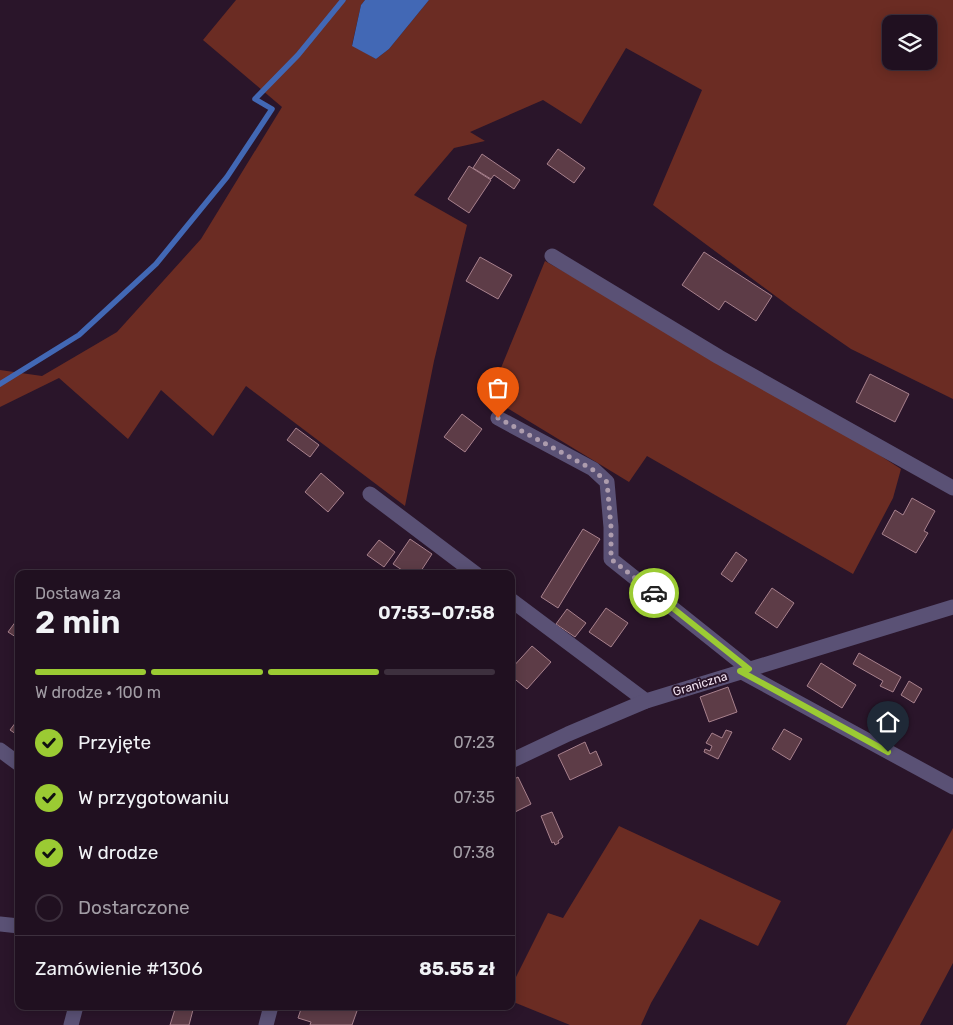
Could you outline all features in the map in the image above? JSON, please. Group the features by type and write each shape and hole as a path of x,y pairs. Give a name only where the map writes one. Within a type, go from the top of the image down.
{"street":[{"path":"552,256 719,356 953,488"},
{"path":"498,418 592,469 607,482 611,527 611,559 745,670 953,787"},
{"path":"370,494 471,570"},
{"path":"515,603 646,701"},
{"name":"Graniczna","path":"515,760 568,734 646,701 953,608"},
{"path":"0,750 15,761"},
{"path":"0,924 15,926"},
{"path":"71,1025 75,1010"},
{"path":"266,1025 271,1010"}],"shaded area":[{"path":"236,0 365,0 361,5 352,45 376,59 389,49 429,0 953,0 953,399 851,349 793,309 653,205 702,90 626,48 581,124 543,100 470,132 485,141 454,148 414,195 467,225 434,361 405,506 246,386 213,436 161,390 128,439 59,378 0,407 0,370 42,376 117,332 201,239 282,107 203,40"},
{"path":"545,261 816,414 901,469 893,498 853,574 647,456 629,482 489,397"},
{"path":"619,826 781,901 758,946 700,919 651,1003 641,1025 570,1025 515,1003 515,979 548,913 563,918"},
{"path":"953,828 953,963 920,1025 846,1025"}],"water":[{"path":"365,0 429,0 389,49 376,59 352,46 361,5"}],"building":[{"path":"558,149 585,168 574,183 547,164"},
{"path":"482,154 520,180 514,189 494,175 491,179 473,168"},
{"path":"469,166 491,180 469,213 448,199"},
{"path":"704,252 772,296 756,321 725,301 719,310 682,285"},
{"path":"480,257 512,275 498,299 466,281"},
{"path":"870,374 909,394 895,422 856,402"},
{"path":"462,414 482,429 465,452 444,437"},
{"path":"296,428 319,445 310,457 287,440"},
{"path":"321,473 344,493 328,512 305,492"},
{"path":"912,498 935,511 924,531 928,533 916,553 882,534 895,510 903,515"},
{"path":"583,529 600,539 558,608 541,597"},
{"path":"410,539 432,554 422,570 402,570 393,564"},
{"path":"379,540 395,552 384,567 367,555"},
{"path":"736,552 747,560 732,582 721,574"},
{"path":"772,588 794,603 777,628 755,613"},
{"path":"606,608 628,623 611,647 589,632"},
{"path":"567,609 586,623 575,637 556,624"},
{"path":"15,622 15,636 8,632"},
{"path":"532,646 551,662 527,689 515,679 515,665"},
{"path":"859,653 901,677 893,692 880,686 883,681 853,664"},
{"path":"821,663 856,685 842,708 807,686"},
{"path":"909,681 922,689 914,703 901,695"},
{"path":"728,687 737,712 709,722 700,697"},
{"path":"15,723 15,733 10,730"},
{"path":"784,729 802,739 790,760 772,749"},
{"path":"726,730 732,732 718,759 704,752 705,749 710,751 712,746 706,743 712,733 722,738"},
{"path":"585,742 590,754 596,751 602,765 570,780 558,755"},
{"path":"518,777 531,804 515,812 515,779"},
{"path":"552,812 563,837 555,845 554,842 552,843 541,816"},
{"path":"175,1010 193,1010 189,1025 170,1025"},
{"path":"301,1010 357,1010 352,1025 310,1025 311,1022 298,1018"}],"waterway":[{"path":"0,384 79,335 156,264 227,177 272,109 255,99 298,55 343,0"}],"way so far":[{"path":"498,418 592,469 607,482 611,527 611,559 654,593"}],"route":[{"path":"654,593 749,669 740,671 888,752"}]}
